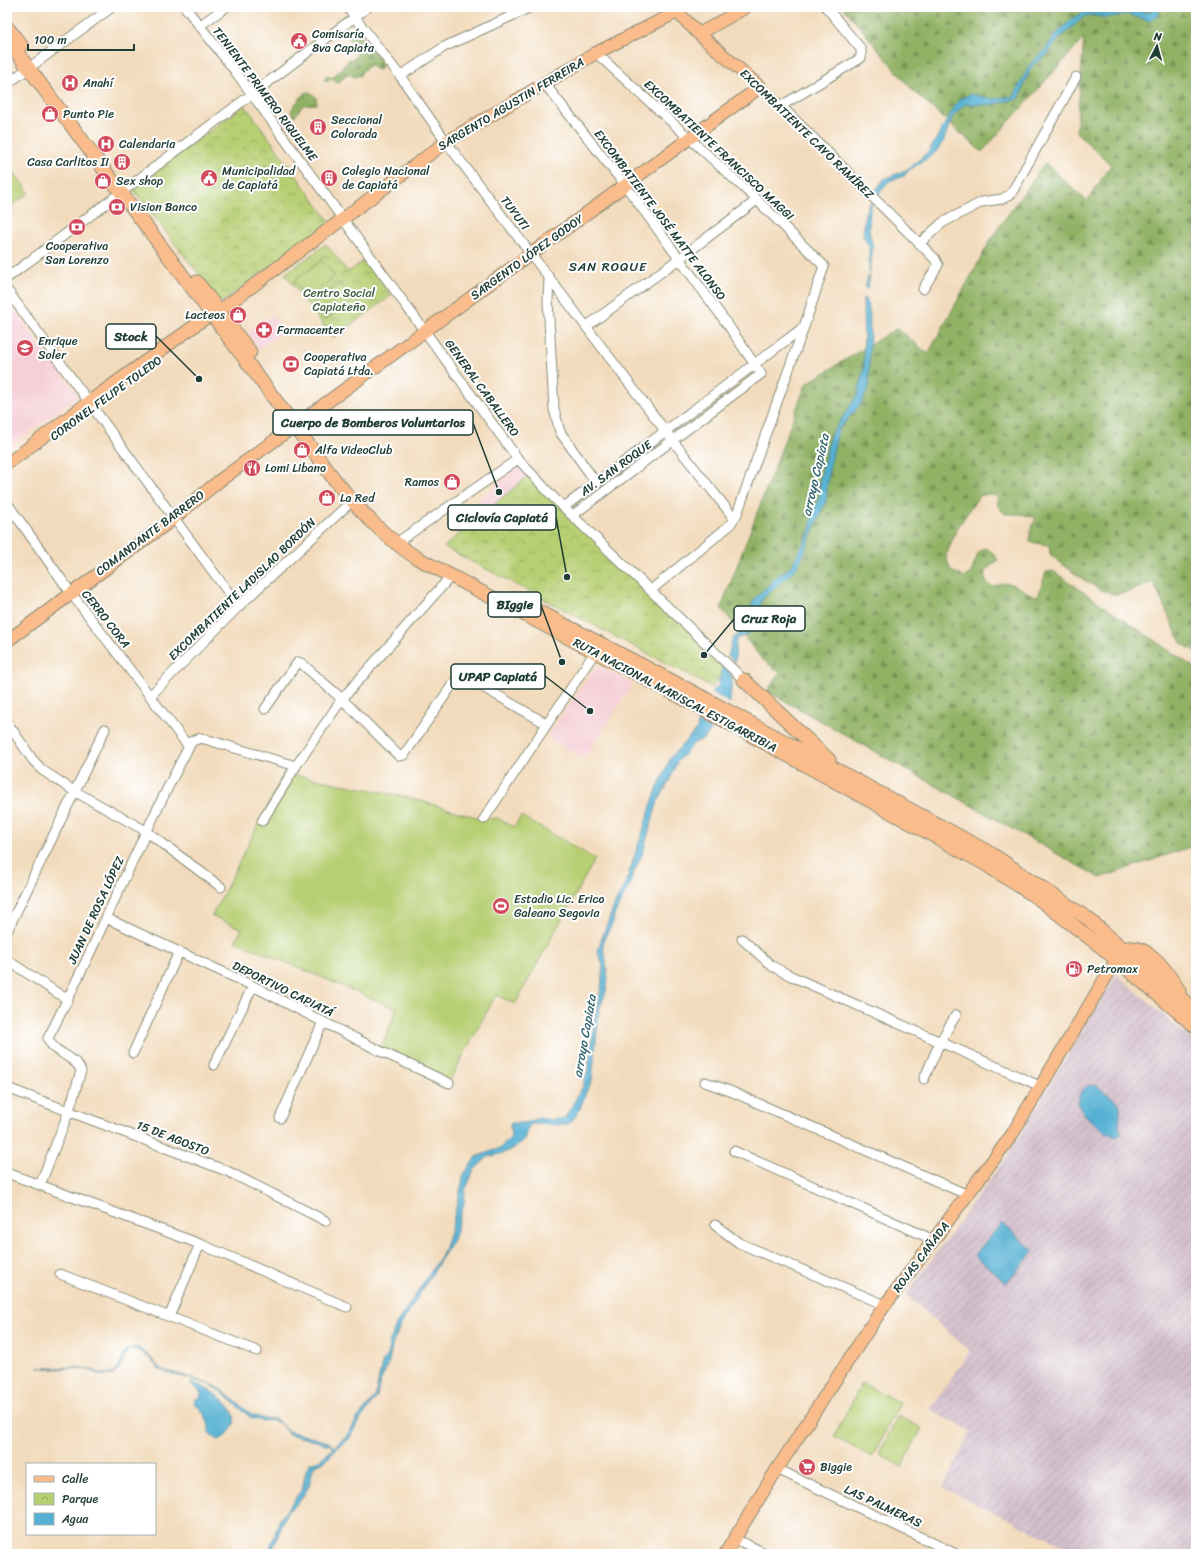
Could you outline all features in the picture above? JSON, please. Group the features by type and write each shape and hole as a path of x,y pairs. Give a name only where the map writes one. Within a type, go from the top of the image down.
{"highway":[{"name":"RUTA NACIONAL MARISCAL ESTIGARRIBIA","path":"7,27 32,66 298,424 352,501 370,522 397,545 451,576 595,652 701,702"},
{"name":"RUTA NACIONAL MARISCAL ESTIGARRIBIA","path":"7,39 32,66"},
{"name":"RUTA NACIONAL MARISCAL ESTIGARRIBIA","path":"298,424 376,516 402,539 701,702 847,776 997,857 1087,918 1120,954 1196,1027"},
{"path":"744,680 847,776"},
{"name":"RUTA NACIONAL MARISCAL ESTIGARRIBIA","path":"730,717 985,864 1120,954 1191,1007"}],"main road":[{"path":"699,34 746,7"},
{"name":"EXCOMBATIENTE CAYO RAMÍREZ","path":"675,10 699,34 760,87"},
{"name":"SARGENTO AGUSTIN FERREIRA","path":"216,314 446,142 596,52 675,10"},
{"name":"SARGENTO LÓPEZ GODOY","path":"298,424 760,87"},
{"name":"CORONEL FELIPE TOLEDO","path":"7,464 206,323 216,314"},
{"name":"CORONEL FELIPE TOLEDO","path":"7,471 91,405"},
{"name":"COMANDANTE BARRERO","path":"7,641 174,518 219,481 298,424"},
{"name":"ROJAS CAÑADA","path":"725,1554 777,1469 885,1305 1011,1136 1120,954"}],"street":[{"path":"7,84 112,7"},
{"name":"TENIENTE PRIMERO RIQUELME","path":"185,7 425,331"},
{"path":"199,26 226,7"},
{"name":"TUYUTI","path":"347,7 400,76 446,142 673,441 734,518"},
{"path":"7,278 354,16 368,7"},
{"path":"400,76 444,47 531,7"},
{"path":"781,106 860,58 861,49 826,7"},
{"name":"EXCOMBATIENTE FRANCISCO MAGGI","path":"596,52 757,200 824,266 804,327"},
{"path":"920,243 942,223 982,202 1002,199 1011,194 1076,77"},
{"name":"EXCOMBATIENTE JOSÉ MATTE ALONSO","path":"544,83 625,185 728,325 753,364"},
{"name":"EXCOMBATIENTE CAYO RAMÍREZ","path":"760,87 878,201 935,259 938,265 923,289"},
{"path":"587,326 757,200"},
{"path":"549,277 548,301 554,409 560,432 597,484"},
{"path":"7,290 239,607"},
{"path":"564,507 597,484 753,364 804,327"},
{"path":"651,590 729,526 734,518 804,327"},
{"name":"GENERAL CABALLERO","path":"425,331 518,459 554,498 744,680"},
{"name":"AV. SAN ROQUE","path":"572,515 761,374 753,364"},
{"path":"402,539 518,459"},
{"name":"EXCOMBATIENTE LADISLAO BORDÓN","path":"150,696 239,607 352,501"},
{"name":"CERRO CORA","path":"7,503 71,593 189,747"},
{"path":"262,821 296,766 342,699 451,576"},
{"path":"484,819 595,652"},
{"path":"265,708 298,662 342,699 399,756 404,754 459,675 462,675 547,724"},
{"path":"8,727 42,770 74,791 146,831 221,887"},
{"path":"7,931 105,729"},
{"path":"189,747 192,741 201,738 296,766"},
{"name":"JUAN DE ROSA LÓPEZ","path":"69,1111 81,1070 78,1065 52,1045 48,1038 68,1000 146,831 189,747"},
{"name":"DEPORTIVO CAPIATÁ","path":"106,918 253,986 380,1051 449,1083"},
{"path":"742,939 772,966 791,976 1040,1086"},
{"path":"132,1053 179,952"},
{"path":"7,960 68,1000"},
{"path":"214,1065 253,986"},
{"path":"924,1079 940,1042 956,1015"},
{"path":"280,1118 324,1022"},
{"path":"705,1082 730,1091 968,1195"},
{"name":"15 DE AGOSTO","path":"7,1088 227,1171 326,1221"},
{"path":"40,1185 69,1111"},
{"path":"734,1151 934,1240"},
{"path":"7,1173 200,1244 347,1307"},
{"path":"715,1225 739,1243 885,1305"},
{"path":"169,1317 200,1244"},
{"path":"60,1274 257,1351"},
{"name":"LAS PALMERAS","path":"777,1469 956,1554"},
{"path":"735,1539 767,1554"}],"shaded area":[{"name":"Enrique Soler","path":"7,300 79,396 7,449"},
{"name":"Farmacenter","path":"272,315 284,332 258,349 247,332"},
{"path":"520,465 529,475 477,521 469,509"},
{"path":"597,665 633,684 584,759 547,737"},
{"path":"1116,974 1196,1043 1196,1554 1081,1554 943,1488 971,1431 930,1410 970,1351 906,1295 1007,1156"}],"green space":[{"path":"843,7 1196,7 1196,541 1194,545 1196,548 1196,652 1181,643 1153,582 1130,591 1117,594 1101,590 1072,572 1050,554 1049,545 1030,542 1030,531 1036,518 1021,514 1005,514 998,507 997,496 988,494 979,496 956,530 946,556 951,571 964,577 971,573 979,551 986,548 993,553 998,560 985,571 986,582 992,587 1003,583 1009,584 1018,587 1029,594 1038,596 1046,572 1053,571 1196,669 1196,845 1100,878 767,691 780,673 762,659 721,608 806,384 897,328 928,354 994,234 1045,163 1087,201 1111,165 1076,132 1084,38 982,152 914,92"},
{"path":"356,28 362,31 361,42 377,55 382,66 379,70 375,69 371,64 360,73 361,75 354,77 349,74 338,82 331,79 327,82 324,79 327,76 332,78 343,65 347,64 348,60 354,59 359,50 347,36 349,29"},
{"path":"310,92 316,97 317,104 303,105 295,116 291,112 294,106 304,93"},
{"path":"245,105 330,222 221,303 132,188"},
{"path":"7,162 29,193 7,209"},
{"name":"Centro Social Capiateño","path":"326,244 348,272 365,260 392,295 333,338 285,274"},
{"path":"322,260 335,276 307,298 294,281"},
{"path":"340,283 352,300 325,320 313,303"},
{"path":"529,475 728,669 712,687 444,547"},
{"path":"284,773 403,796 483,819 497,818 514,827 521,816 595,859 515,1004 496,995 449,1082 380,1050 397,1009 235,941 242,929 212,916"},
{"path":"862,1383 900,1403 872,1457 834,1437"},
{"path":"898,1416 922,1428 902,1467 879,1454"}],"water":[{"path":"1126,7 1150,13 1155,7 1162,7 1157,16 1149,21 1127,14 1106,18 1090,15 1085,16 1060,38 1046,56 1034,64 1030,70 1019,99 988,105 965,104 953,116 943,142 935,153 908,171 904,176 889,181 877,196 874,193 884,179 908,169 929,151 959,99 971,94 994,99 1014,96 1030,64 1045,50 1055,35 1073,18 1088,10 1105,13"},
{"path":"870,202 872,204 870,209 869,231 873,247 868,289 865,288 869,273 869,247 863,235 865,213"},
{"path":"863,298 867,300 870,315 869,388 860,405 838,430 829,471 826,501 801,560 796,569 763,598 751,630 747,635 736,639 735,662 728,656 733,638 743,631 754,599 779,575 791,566 805,541 810,529 813,512 819,498 820,479 830,436 857,396 864,368"},
{"path":"723,662 730,672 732,682 730,703 711,692 718,686"},
{"path":"698,722 712,730 705,738 694,743 677,762 670,780 658,801 642,855 632,876 630,885 620,903 614,916 613,923 604,939 603,947 608,979 606,992 599,1010 592,1081 576,1116 566,1125 532,1124 528,1127 524,1140 519,1145 504,1153 488,1157 474,1170 465,1191 464,1204 453,1240 402,1323 393,1343 388,1365 380,1382 377,1397 357,1424 349,1439 337,1448 324,1462 316,1464 313,1468 309,1486 300,1501 287,1512 271,1554 268,1554 280,1519 302,1489 306,1470 310,1463 319,1460 334,1448 330,1445 288,1434 280,1423 288,1431 329,1442 334,1447 347,1435 359,1416 375,1397 382,1363 388,1355 389,1343 397,1323 443,1253 451,1229 464,1174 476,1157 500,1148 511,1137 511,1123 523,1123 539,1118 552,1120 565,1118 583,1086 588,1069 595,1016 601,989 603,966 598,952 601,940 616,901 626,882 654,797 671,757 697,729"},
{"path":"1089,1085 1097,1086 1119,1103 1119,1124 1121,1132 1118,1137 1106,1132 1094,1124 1084,1114 1077,1103 1081,1093"},
{"path":"1002,1223 1034,1251 1006,1283 974,1255"},
{"path":"129,1348 139,1348 151,1358 160,1369 208,1383 220,1389 251,1414 262,1418 276,1419 280,1423 272,1420 263,1421 251,1418 220,1391 208,1384 159,1370 151,1359 138,1350 130,1349 127,1352 119,1369 113,1375 99,1375 92,1371 79,1368 52,1369 38,1367 77,1367 94,1370 100,1374 113,1374 119,1367 125,1351"},
{"path":"191,1382 214,1393 229,1406 233,1413 235,1420 232,1428 223,1438 218,1440 209,1433 205,1416 194,1403 195,1399 200,1398 201,1392 193,1386"}],"place":[{"name":"Comisaría 8va Capiata","path":"299,41"},
{"name":"Anahí","path":"70,83"},
{"name":"Punto Pie","path":"50,114"},
{"name":"Seccional Colorada","path":"318,127"},
{"name":"Calendaria","path":"106,144"},
{"name":"Casa Carlitos II","path":"122,162"},
{"name":"Municipalidad de Capiatá","path":"209,178"},
{"name":"Colegio Nacional de Capiatá","path":"329,178"},
{"name":"Sex shop","path":"103,181"},
{"name":"Vision Banco","path":"117,207"},
{"name":"Cooperativa San Lorenzo","path":"77,227"},
{"name":"Lacteos","path":"238,315"},
{"name":"Farmacenter","path":"264,330"},
{"name":"Enrique Soler","path":"25,348"},
{"name":"Cooperativa Capiatá Ltda.","path":"291,364"},
{"name":"Stock","path":"199,379"},
{"name":"Alfa VideoClub","path":"302,450"},
{"name":"Lomi Libano","path":"252,468"},
{"name":"Ramos","path":"452,482"},
{"name":"Cuerpo de Bomberos Voluntarios","path":"499,492"},
{"name":"La Red","path":"327,498"},
{"name":"Ciclovía Capiatá","path":"567,577"},
{"name":"Cruz Roja","path":"704,655"},
{"name":"BIggie","path":"562,662"},
{"name":"UPAP Capiatá","path":"590,711"},
{"name":"Estadio Lic. Erico Galeano Segovia","path":"501,906"},
{"name":"Petromax","path":"1074,969"},
{"name":"Biggie","path":"807,1467"}],"district":[{"name":"SAN ROQUE","path":"608,266"}],"water label":[{"name":"arroyo Capiata","path":"815,475"},
{"name":"arroyo Capiata","path":"584,1036"}]}
